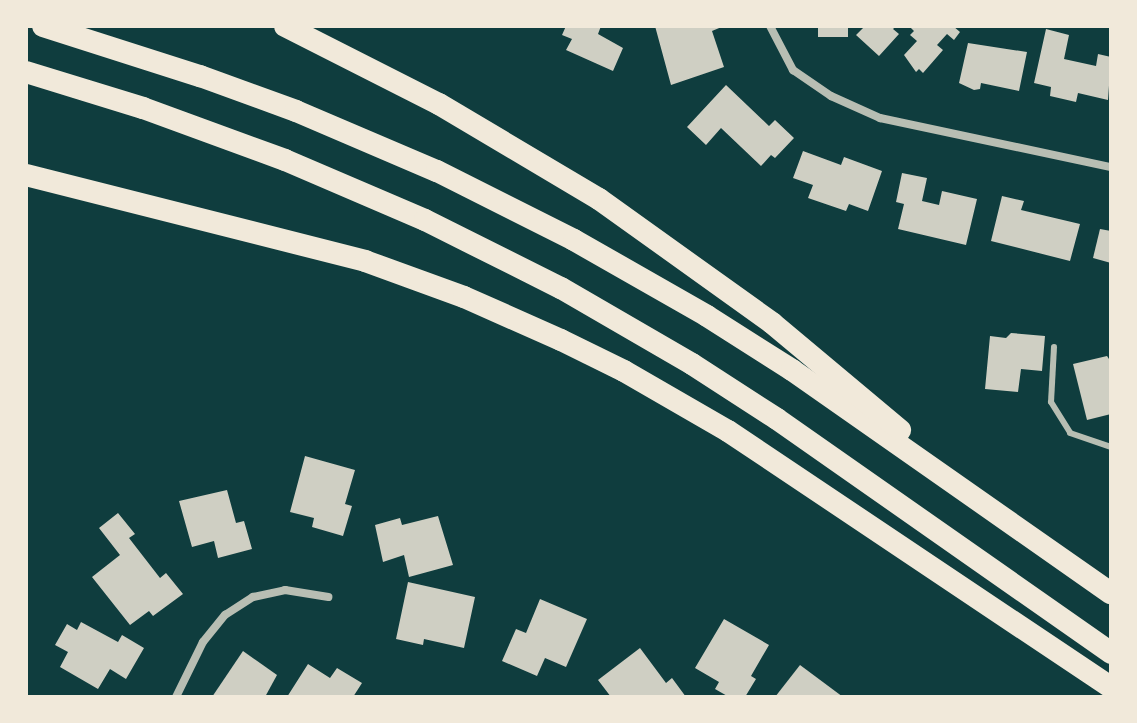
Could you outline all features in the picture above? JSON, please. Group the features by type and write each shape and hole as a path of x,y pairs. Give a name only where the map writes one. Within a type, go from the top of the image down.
{"highway":[{"path":"43,26 165,64 296,111 425,166 528,216 750,342 1111,593"},
{"path":"285,26 477,125 643,229 812,354 888,418 959,486"},
{"path":"26,72 155,112 297,165 425,220 561,288 746,398 1111,653"},
{"path":"26,175 365,261 464,297 591,354 752,446 1111,687"}],"street":[{"path":"770,26 793,70 831,96 880,118 1111,167"},
{"path":"176,697 203,642 225,615 253,597 285,590 328,597"}],"lane":[{"path":"1054,347 1051,402 1070,433 1111,447"}],"building":[{"path":"566,26 601,26 598,34 623,48 613,71 566,50 572,39 562,35"},
{"path":"655,26 724,26 712,31 724,67 671,85"},
{"path":"818,26 848,26 848,37 818,37"},
{"path":"865,26 896,26 893,29 899,34 879,56 856,35"},
{"path":"909,26 953,26 960,32 954,40 947,34 937,45 943,50 923,73 919,69 916,72 904,55 917,41 910,35 914,31"},
{"path":"1046,29 1069,35 1064,59 1096,66 1098,54 1111,57 1108,100 1078,93 1076,102 1050,96 1051,87 1034,83"},
{"path":"968,43 1027,52 1019,91 981,83 980,89 974,90 959,83"},
{"path":"726,85 769,126 775,120 794,138 775,158 771,155 761,166 721,128 706,145 687,127"},
{"path":"803,151 841,165 844,157 882,171 868,211 849,204 846,211 808,198 813,185 793,178"},
{"path":"902,173 927,178 922,201 939,205 942,191 977,199 966,245 898,229 904,204 896,202"},
{"path":"1002,196 1024,201 1021,210 1080,224 1070,261 991,241"},
{"path":"1100,229 1111,231 1111,263 1093,258"},
{"path":"1011,333 1045,336 1042,371 1021,369 1018,392 985,389 990,336 1006,338"},
{"path":"1107,356 1111,362 1111,414 1087,420 1073,364"},
{"path":"305,456 355,470 345,504 352,506 343,536 312,527 314,518 290,512"},
{"path":"227,490 236,523 244,521 252,549 218,558 214,541 192,547 179,501"},
{"path":"118,513 135,534 129,538 160,578 166,573 183,594 153,616 149,611 130,625 92,577 120,555 99,528"},
{"path":"438,516 453,565 409,577 404,555 383,562 375,525 400,518 402,525"},
{"path":"408,582 475,597 464,648 424,639 423,645 396,639"},
{"path":"540,599 587,619 566,667 545,658 537,676 502,661 516,629 526,633"},
{"path":"724,619 769,645 751,676 756,679 745,697 729,697 715,689 719,682 695,668"},
{"path":"81,622 118,642 122,635 144,648 126,679 110,669 98,689 60,667 68,652 55,645 67,624 77,630"},
{"path":"640,648 666,683 672,678 686,697 611,697 598,680"},
{"path":"243,651 277,675 265,697 212,697"},
{"path":"308,664 330,678 337,668 362,683 353,697 287,697"},
{"path":"800,665 843,697 775,697"}]}
